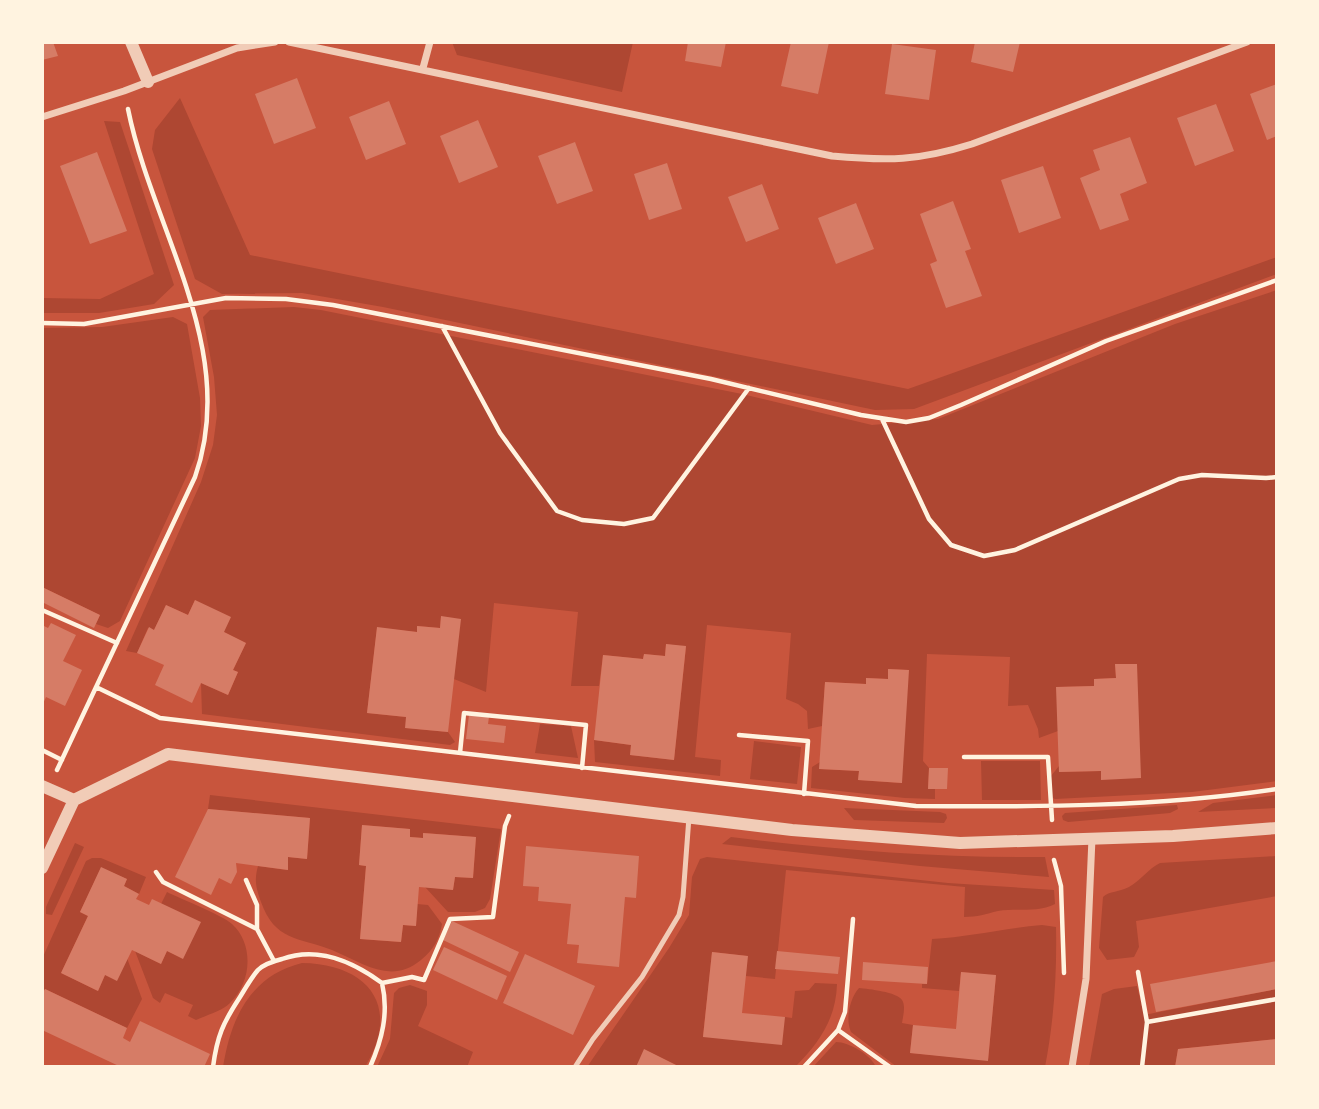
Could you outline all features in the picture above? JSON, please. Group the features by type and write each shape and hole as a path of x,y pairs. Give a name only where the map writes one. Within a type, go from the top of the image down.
{"street":[{"path":"131,42 148,82"},
{"path":"42,117 124,91 237,48 275,42"},
{"path":"289,42 832,156 872,160 935,156 1247,42"},
{"path":"423,68 430,42"},
{"path":"42,868 74,800 168,754 792,830 960,843 1173,836 1277,828"},
{"path":"45,787 74,800"},
{"path":"1072,1067 1086,979 1092,838"}],"lane":[{"path":"575,1067 593,1039 642,976 679,915 683,897 689,817"}],"path":[{"path":"45,787 62,760 203,455 207,389 192,303 141,161 124,91"},
{"path":"42,323 84,324 226,298 286,299 333,305 442,326 906,422 929,418 1106,341 1277,280"},
{"path":"442,326 508,444 557,511 582,520 624,524 653,518 749,388"},
{"path":"881,418 929,519 951,545 984,556 1015,550 1180,480 1202,475 1277,477"},
{"path":"42,610 117,643"},
{"path":"96,687 160,718 916,806 1162,801 1277,789"},
{"path":"460,753 464,713 586,724 582,768"},
{"path":"739,734 808,741 804,794"},
{"path":"42,750 62,760"},
{"path":"964,757 1048,757 1054,862 1061,886 1063,985"},
{"path":"382,983 412,977 424,980 450,919 493,917 505,826 518,796"},
{"path":"156,872 163,882 257,929"},
{"path":"246,880 257,905 257,929 274,961"},
{"path":"804,1067 838,1030 845,1012 853,919"},
{"path":"213,1067 217,1040 227,1016 259,969 293,954 313,952 341,960 369,973 382,983 386,998 384,1033 370,1067"},
{"path":"1138,972 1147,1022 1142,1067"},
{"path":"1147,1022 1277,999"},
{"path":"838,1030 890,1067"}],"shaded area":[{"path":"452,42 633,42 622,92 457,55"},
{"path":"180,98 250,255 908,389 1277,257 1277,274 914,409 875,410 383,307 302,293 222,294 195,279 152,149 155,130"},
{"path":"104,121 120,122 174,285 154,304 99,313 42,313 42,298 100,299 154,274"},
{"path":"1277,290 1277,781 1192,792 1055,799 1051,797 1051,776 1059,766 1060,772 1101,771 1101,780 1136,664 1115,664 1116,678 1094,679 1094,686 1057,687 1058,731 1039,738 1028,705 1008,706 1010,657 927,654 923,761 929,768 928,788 935,789 935,799 811,788 812,767 820,762 820,769 859,771 858,780 901,783 908,670 889,669 888,679 867,678 866,684 825,682 822,726 808,729 807,711 786,699 791,633 707,625 695,757 721,760 720,776 595,762 594,740 631,745 630,755 674,760 686,647 666,644 665,656 644,654 643,659 603,655 599,686 571,686 578,612 494,603 486,692 454,679 441,617 440,628 418,626 417,632 377,628 367,713 406,717 406,728 448,732 455,742 450,745 202,714 201,683 228,695 238,672 233,670 246,643 224,632 195,600 188,615 166,605 154,630 148,628 137,653 126,651 201,482 213,445 217,415 214,377 203,317 210,310 294,307 321,310 742,394 872,425 938,419 1175,324"},
{"path":"173,317 187,324 200,398 201,426 195,458 120,621 108,628 96,624 100,615 42,587 42,328 102,327"},
{"path":"540,724 571,726 578,758 535,753"},
{"path":"754,741 801,747 797,784 750,779"},
{"path":"981,761 1040,761 1041,800 982,800"},
{"path":"210,795 501,829 490,899 485,908 475,912 448,912 425,887 453,890 455,877 473,878 476,837 424,833 423,838 410,837 410,829 362,825 359,865 366,866 360,939 401,942 403,925 416,926 417,904 428,905 442,924 433,948 410,967 388,971 366,965 289,936 273,924 261,902 256,884 258,866 287,870 288,857 307,859 310,818 208,809"},
{"path":"1277,795 1277,808 1198,812 1213,803"},
{"path":"1177,805 1178,809 1170,813 1068,822 1063,820 1062,816 1065,813"},
{"path":"844,808 940,812 946,814 947,818 944,823 854,820"},
{"path":"731,837 888,852 1045,857 1049,877 722,844"},
{"path":"75,843 84,847 52,915 46,914 46,907"},
{"path":"1277,856 1277,896 1136,921 1139,947 1134,957 1107,960 1099,948 1103,897 1129,887 1160,863"},
{"path":"707,857 948,883 1054,890 1055,904 1042,908 1005,910 964,917 965,887 786,870 775,979 746,976 747,956 712,952 703,1036 785,1017 792,1018 795,991 809,990 815,983 837,984 836,997 825,1030 795,1067 676,1067 645,1050 636,1067 587,1067 689,915 692,877 700,859"},
{"path":"101,858 146,877 139,894 124,886 127,879 101,868 80,912 88,916 61,973 98,991 105,975 127,958 142,999 127,1028 45,989 42,995 42,959 86,861"},
{"path":"167,892 227,920 239,932 247,952 246,974 237,994 223,1008 196,1020 188,1016 193,1005 165,993 160,1003 153,998 135,951 161,964 167,951 183,958 161,904"},
{"path":"1042,925 1056,927 1054,997 1045,1067 897,1067 851,1032 849,1009 859,988 882,991 899,997 903,1002 902,1023 913,1025 910,1053 988,1060 996,976 961,972 959,991 922,988 922,984 927,984 932,939"},
{"path":"302,963 325,965 345,971 361,980 372,992 379,1008 380,1025 376,1045 365,1067 223,1067 231,1032 246,1001 269,978"},
{"path":"410,985 427,991 427,1005 418,1026 473,1052 467,1067 377,1067 390,1039 394,993 399,988"},
{"path":"1137,986 1144,1015 1277,989 1277,1039 1178,1049 1175,1067 1089,1067 1102,994 1114,989"},
{"path":"836,1042 859,1050 876,1067 813,1067"}],"building":[{"path":"42,42 53,42 58,56 42,60"},
{"path":"688,42 726,42 721,67 685,61"},
{"path":"791,42 829,42 818,94 781,86"},
{"path":"975,42 1020,42 1013,72 971,62"},
{"path":"892,44 936,50 929,100 885,94"},
{"path":"297,78 316,128 274,144 255,94"},
{"path":"1277,84 1277,136 1267,140 1250,94"},
{"path":"389,101 406,144 366,160 349,117"},
{"path":"1216,104 1234,151 1195,166 1177,118"},
{"path":"478,120 498,167 459,183 440,136"},
{"path":"1130,137 1147,183 1120,194 1129,220 1100,230 1080,178 1100,170 1093,150"},
{"path":"575,142 593,191 557,204 538,156"},
{"path":"97,152 127,231 90,244 60,166"},
{"path":"667,163 682,209 649,220 634,174"},
{"path":"1043,166 1061,218 1019,233 1001,180"},
{"path":"762,184 779,229 746,242 728,197"},
{"path":"953,201 971,249 965,251 982,296 946,308 930,264 937,261 920,214"},
{"path":"856,203 874,249 836,264 818,218"},
{"path":"42,587 100,615 94,628 42,602"},
{"path":"195,600 231,617 224,632 246,643 233,670 238,672 228,695 201,683 192,703 155,685 164,665 137,653 149,627 154,630 166,605 188,615"},
{"path":"441,616 461,619 448,732 405,728 406,717 367,713 377,627 417,632 417,626 440,628"},
{"path":"51,623 76,635 63,661 82,670 65,706 46,697 42,706 42,625 48,628"},
{"path":"666,644 686,646 674,760 630,755 631,745 594,740 603,655 643,659 644,654 665,656"},
{"path":"1115,664 1137,664 1141,778 1101,780 1101,771 1059,772 1056,687 1094,686 1094,679 1116,678"},
{"path":"888,669 909,670 902,783 858,780 859,771 819,769 825,682 866,684 866,678 888,679"},
{"path":"469,715 489,717 488,724 506,726 504,743 466,739"},
{"path":"929,768 948,768 947,789 928,789"},
{"path":"208,809 310,818 307,859 288,857 288,870 236,863 237,872 231,884 219,878 211,895 175,877"},
{"path":"362,825 410,829 410,837 423,838 423,833 476,837 473,878 455,877 453,890 419,887 416,926 403,925 401,942 360,939 366,866 359,865"},
{"path":"526,846 639,856 636,898 625,897 619,967 577,963 579,945 567,944 571,904 538,901 539,887 523,886"},
{"path":"101,867 127,879 124,886 139,894 136,899 149,905 152,899 201,922 183,959 167,951 161,964 132,950 117,981 105,975 98,991 61,973 88,916 80,912"},
{"path":"452,921 519,952 510,972 443,940"},
{"path":"444,947 507,976 497,1000 433,970"},
{"path":"777,951 840,957 838,974 775,969"},
{"path":"712,952 748,956 742,1013 785,1017 782,1045 703,1037"},
{"path":"525,954 595,986 573,1035 503,1003"},
{"path":"1277,961 1277,989 1156,1012 1150,984"},
{"path":"863,962 928,967 927,984 862,980"},
{"path":"961,972 996,975 988,1061 910,1053 913,1025 956,1029"},
{"path":"45,989 127,1028 123,1038 130,1042 140,1021 210,1054 204,1067 121,1067 42,1030 42,994"},
{"path":"1277,1039 1277,1067 1175,1067 1178,1049"},
{"path":"644,1049 680,1067 636,1067"}]}
